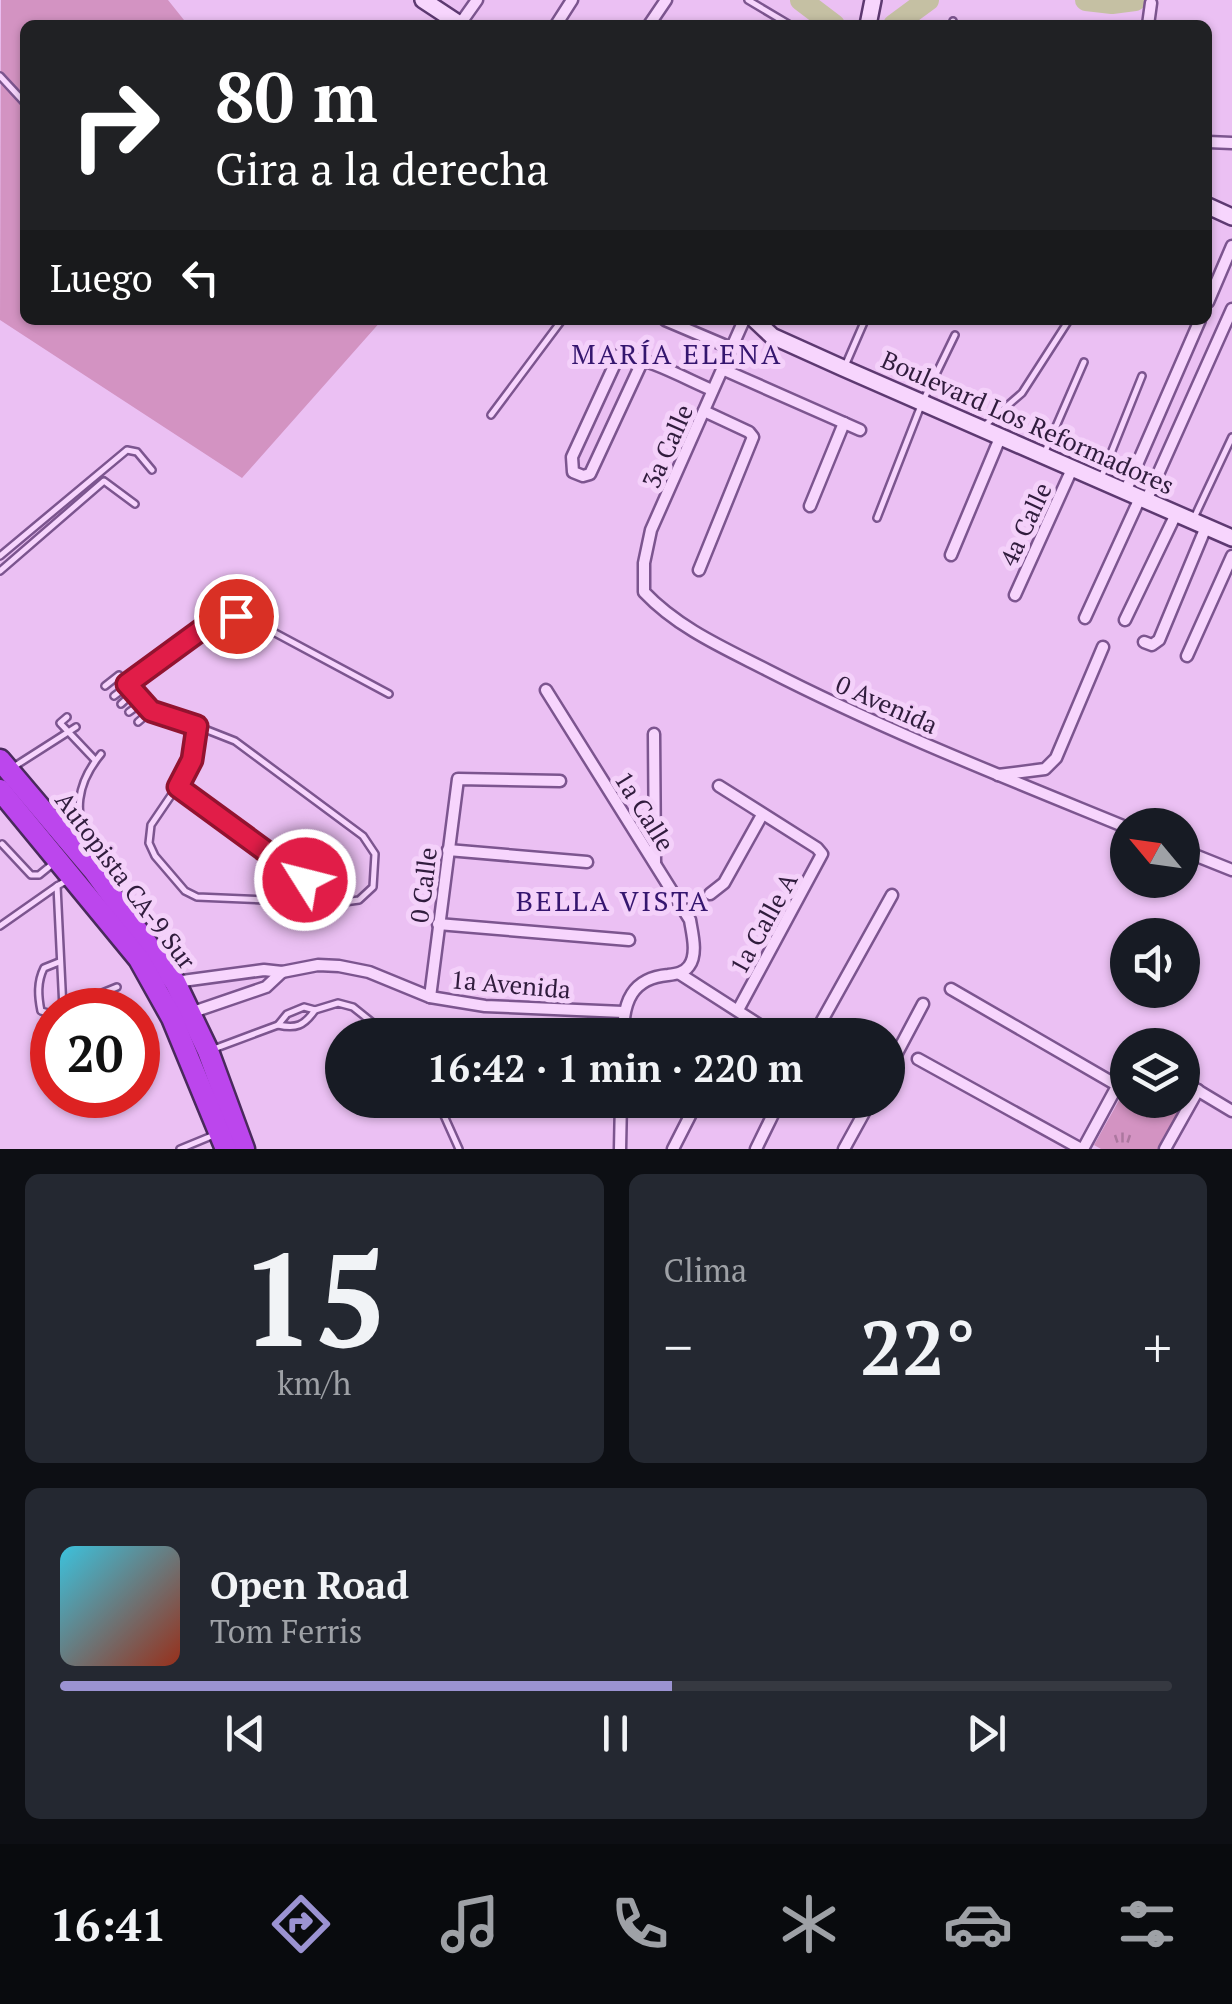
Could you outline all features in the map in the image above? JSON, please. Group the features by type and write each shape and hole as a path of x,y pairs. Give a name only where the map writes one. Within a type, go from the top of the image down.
{"highway":[{"name":"Autopista CA-9 Sur","path":"3,774 58,858 114,925 147,974 172,1018 223,1141"},
{"name":"Autopista CA-9 Sur","path":"3,774 75,878 176,982 208,1051 244,1149"}],"main road":[{"path":"422,0 453,20"},
{"name":"Boulevard Los Reformadores","path":"760,325 772,336 922,404 1232,538"}],"street":[{"path":"1149,20 1151,3"},
{"path":"1212,293 1232,246"},
{"path":"1085,618 1137,497 1232,309"},
{"path":"677,325 731,348"},
{"name":"3a Calle","path":"644,592 644,564 651,530 742,325"},
{"path":"1137,497 1198,325"},
{"path":"642,362 590,474 573,472 572,457 618,356 625,355 712,390"},
{"path":"722,369 860,430"},
{"path":"699,570 753,437 704,411"},
{"path":"810,506 844,423"},
{"path":"951,555 1000,438"},
{"name":"4a Calle","path":"1014,595 1072,469"},
{"path":"1125,620 1176,514"},
{"path":"1144,642 1152,645 1158,640 1199,524"},
{"path":"1187,656 1232,556"},
{"name":"0 Avenida","path":"644,592 662,612 703,638 806,690 1110,821"},
{"path":"998,775 1045,769 1056,758 1103,647"},
{"name":"1a Calle","path":"546,690 690,920 693,958 680,974"},
{"path":"654,734 655,864"},
{"name":"0 Calle","path":"430,997 458,779 560,781"},
{"path":"710,894 724,883 762,814 719,786"},
{"name":"1a Calle A","path":"738,1010 822,854 762,814"},
{"path":"448,850 587,862"},
{"path":"1200,857 1232,870"},
{"path":"823,1018 892,894"},
{"path":"438,924 629,940"},
{"name":"1a Avenida","path":"176,982 264,970 339,966 369,972 430,997 484,1006 623,1012"},
{"name":"1a Avenida","path":"190,1013 266,987 282,972"},
{"path":"623,1018 628,996 640,982 680,974 750,1018"},
{"path":"950,989 1110,1081"},
{"path":"905,1039 924,1004"},
{"path":"918,1059 1082,1149 1110,1094"},
{"path":"1200,1091 1232,1110"},
{"path":"620,1149 621,1118"},
{"path":"673,1149 689,1118"},
{"path":"756,1149 771,1118"},
{"path":"844,1149 861,1118"},
{"path":"1165,1149 1182,1118"}],"lane":[{"path":"748,0 782,20"},
{"path":"0,76 20,98"},
{"path":"491,415 558,325"},
{"path":"844,368 863,325"},
{"path":"981,428 1022,393 1066,325"},
{"path":"877,518 922,404 955,334"},
{"path":"1042,457 1084,362"},
{"path":"1099,481 1142,376"},
{"path":"1199,524 1232,437"},
{"path":"0,556 128,450 137,452 152,470"},
{"path":"0,571 104,482 114,485 135,504"},
{"path":"114,696 220,616 252,620 389,694"},
{"path":"105,686 119,675 151,711 197,726 235,741 363,836 374,854 374,887 359,900 337,903 211,899 186,891 154,856 149,843 151,825 192,760 197,726"},
{"path":"121,704 134,692"},
{"path":"129,712 143,702"},
{"path":"138,722 151,711"},
{"path":"67,717 60,723 96,760"},
{"path":"3,774 76,727"},
{"path":"77,742 84,736"},
{"path":"86,750 92,744"},
{"path":"60,988 58,962 75,878 77,807 84,776 101,754"},
{"path":"178,787 337,903"},
{"path":"0,844 30,875 39,876 58,858"},
{"path":"0,926 75,878"},
{"path":"40,988 44,968 58,962"},
{"path":"112,988 117,986"},
{"path":"208,1051 278,1025 287,1014 304,1007 315,1010 338,1004 353,1007 369,1018"},
{"path":"278,1025 294,1028 307,1022 315,1010"},
{"path":"445,1118 460,1149"},
{"path":"180,1149 223,1141"}],"green space":[{"path":"1,0 168,0 184,20 20,20 20,325 378,325 242,478 0,320"},
{"path":"1110,1116 1177,1118 1159,1149 1101,1149 1094,1145"}],"waterway":[{"path":"801,0 827,20"},
{"path":"901,20 928,0"},
{"path":"1086,0 1135,0"}],"district":[{"name":"MARÍA ELENA","path":"677,353"},
{"name":"BELLA VISTA","path":"613,900"}],"route":[{"path":"236,616 220,616 127,684 151,711 197,726 192,760 178,787 305,880"}]}
